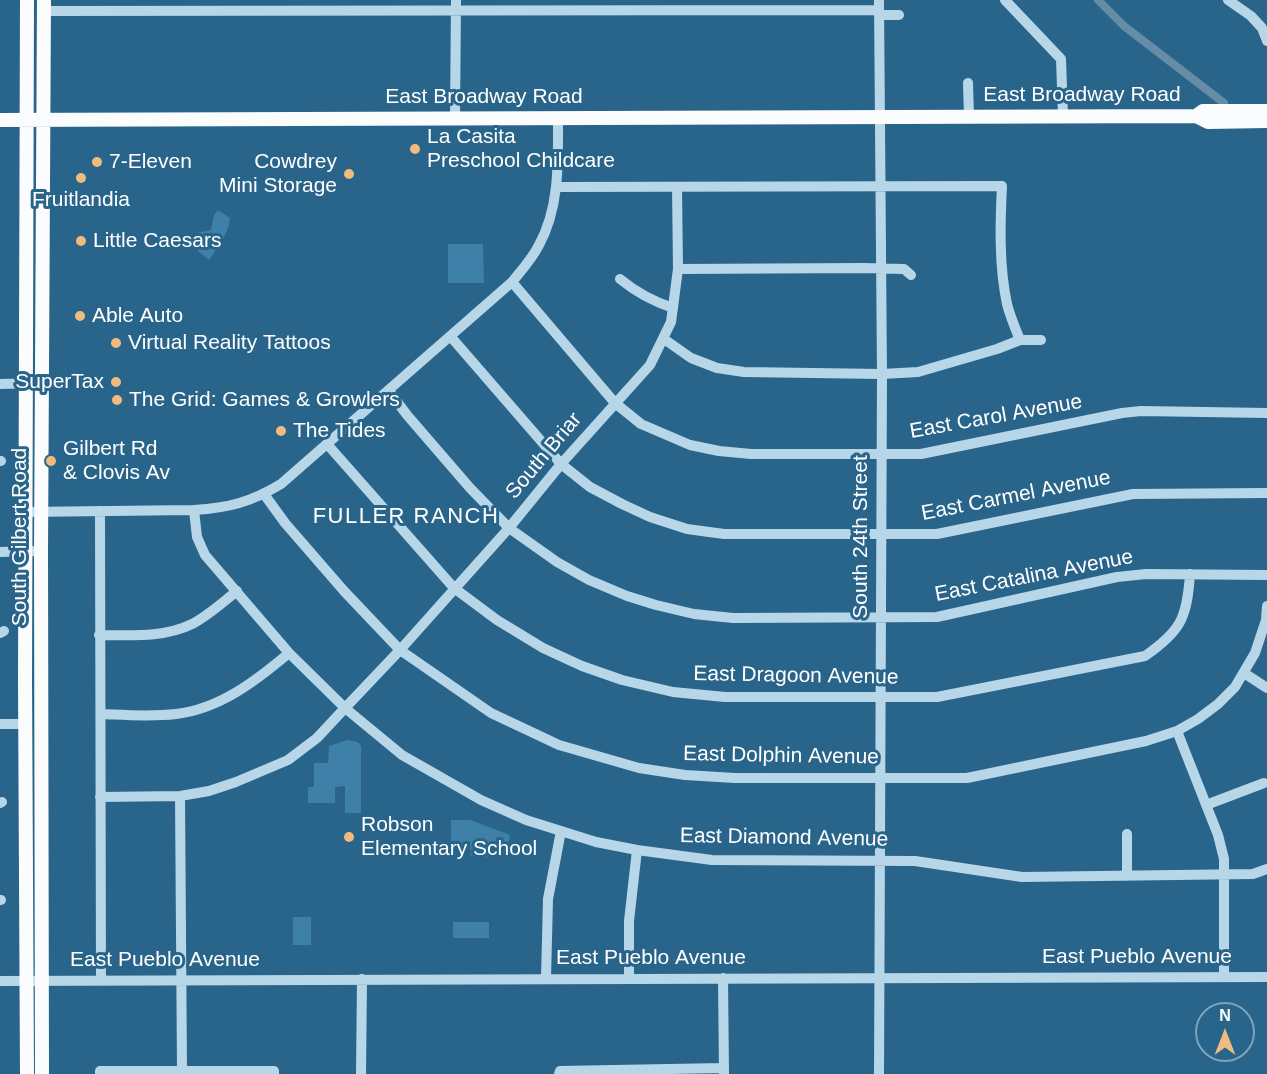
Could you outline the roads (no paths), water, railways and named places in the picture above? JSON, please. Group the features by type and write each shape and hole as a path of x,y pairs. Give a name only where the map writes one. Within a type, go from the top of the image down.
{"main road":[{"name":"South Gilbert Road","path":"27,0 25,724 35,981 42,1074"},
{"name":"South Gilbert Road","path":"27,1074 35,981 41,551 44,6"},
{"name":"East Broadway Road","path":"1196,116 1203,111 1261,111"},
{"name":"East Broadway Road","path":"0,120 1196,116 1208,122 1267,122"},
{"path":"26,243 32,255 35,294 38,298 43,299"},
{"path":"27,320 34,324 42,354"}],"street":[{"path":"1005,0 1060,59 1063,116"},
{"path":"1228,0 1251,16 1262,28 1267,41"},
{"path":"455,118 456,5"},
{"path":"44,6 753,5 879,8 898,15"},
{"name":"South 24th Street","path":"879,8 882,374 879,1074"},
{"name":"East Broadway Road","path":"968,83 969,116"},
{"path":"25,512 194,510 233,506 264,494 281,484 512,282 539,247 554,206 558,118"},
{"path":"556,187 1002,186 1000,218 1002,278 1007,307 1020,340"},
{"name":"South Briar","path":"100,797 180,796 209,791 288,760 317,738 400,650 509,528 561,464 650,365 671,322 678,268 677,187"},
{"path":"678,268 880,268 903,269 911,275"},
{"path":"620,279 636,292 673,308"},
{"name":"East Carol Avenue","path":"512,282 615,403 641,424 690,446 751,454 921,454 1122,413 1267,413"},
{"name":"East Carmel Avenue","path":"451,336 561,464 590,487 622,504 650,517 687,529 724,534 937,534 1133,494 1267,493"},
{"path":"664,339 691,358 717,368 744,372 882,374 918,372 1020,340 1041,340"},
{"path":"0,384 42,383"},
{"name":"East Catalina Avenue","path":"389,391 470,488 509,528 557,562 589,580 627,596 694,614 733,618 937,616 1117,577 1146,574 1267,575"},
{"name":"East Dragoon Avenue","path":"327,444 454,588 496,620 543,648 582,666 622,680 673,692 725,697 937,697 1145,656 1164,643 1186,613 1190,574"},
{"name":"East Dolphin Avenue","path":"264,494 285,523 344,591 400,650 491,713 559,745 599,757 639,768 715,777 967,778 1146,741 1177,731 1198,719 1235,687 1244,673 1261,634 1267,606"},
{"name":"East Diamond Avenue","path":"194,510 197,537 205,555 289,652 345,708 402,755 481,800 526,820 596,842 712,860 915,861 1022,877 1253,874 1267,869"},
{"path":"100,511 101,980"},
{"path":"0,552 41,551"},
{"path":"99,635 148,635 173,631 193,624 237,591"},
{"path":"101,714 178,714 211,704 260,678 289,652"},
{"path":"1244,673 1267,688"},
{"path":"0,724 25,724"},
{"path":"1177,731 1224,859 1224,977"},
{"path":"1206,805 1264,783"},
{"path":"180,796 182,1071"},
{"path":"546,978 548,898 561,831"},
{"path":"1127,834 1127,876"},
{"path":"629,979 629,921 637,850"},
{"name":"East Pueblo Avenue","path":"0,981 1267,976"},
{"path":"559,1074 560,1071 724,1071 723,978"},
{"path":"361,1074 362,979"},
{"path":"100,1073 182,1071 274,1073"}],"waterway":[{"path":"1098,0 1124,26 1224,103"}],"place":[{"name":"La Casita Preschool Childcare","path":"415,149"},
{"name":"7-Eleven","path":"97,162"},
{"name":"Cowdrey Mini Storage","path":"349,174"},
{"name":"Fruitlandia","path":"81,178"},
{"name":"Little Caesars","path":"81,241"},
{"name":"Able Auto","path":"80,316"},
{"name":"Virtual Reality Tattoos","path":"116,343"},
{"name":"SuperTax","path":"116,382"},
{"name":"The Grid: Games & Growlers","path":"117,400"},
{"name":"The Tides","path":"281,431"},
{"name":"Gilbert Rd & Clovis Av","path":"51,461"},
{"name":"Robson Elementary School","path":"349,837"}],"district":[{"name":"FULLER RANCH","path":"406,517"}]}
